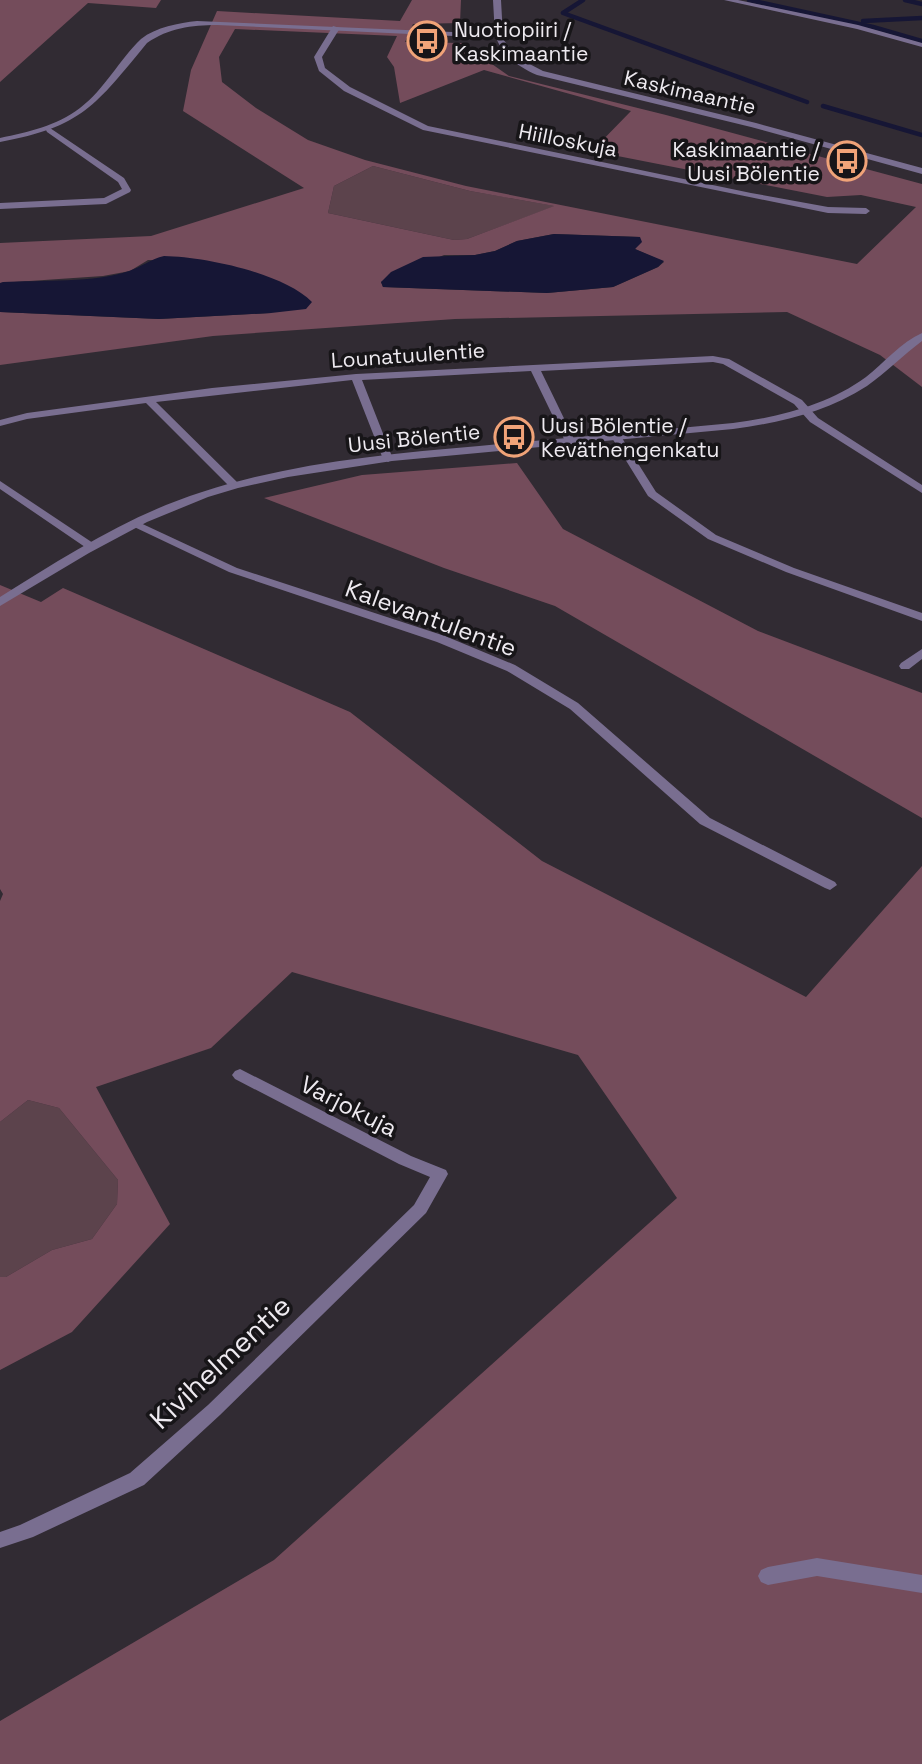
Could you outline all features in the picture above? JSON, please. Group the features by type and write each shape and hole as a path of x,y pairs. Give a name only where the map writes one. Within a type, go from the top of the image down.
{"street":[{"path":"0,140 50,130 85,111 144,41 165,29 217,23 499,36 497,0"},
{"path":"728,0 858,27 922,45"},
{"name":"Hiilloskuja","path":"336,29 318,57 322,69 347,89 426,128 751,196 828,210 866,211"},
{"name":"Kaskimaantie","path":"499,36 511,57 540,74 753,125 922,171"},
{"path":"0,206 106,201 127,190 121,180 50,130"},
{"name":"Uusi Bölentie","path":"0,602 89,545 183,502 234,485 305,470 388,459 756,422 806,411 864,383 922,336"},
{"name":"Lounatuulentie","path":"0,423 27,416 148,400 356,377 713,359 726,361 798,402 814,420 922,491"},
{"path":"534,368 570,440"},
{"path":"356,377 388,459"},
{"path":"148,400 234,485"},
{"path":"617,438 652,494 712,537 790,570 922,617"},
{"path":"0,484 89,545"},
{"name":"Kalevantulentie","path":"134,523 233,569 441,639 511,668 574,706 705,821 830,885"},
{"path":"905,666 922,653"},
{"name":"Varjokuja","path":"240,1074 370,1143 440,1174"},
{"name":"Kivihelmentie","path":"0,1540 26,1531 136,1479 214,1410 420,1209 440,1174"},
{"path":"768,1576 817,1567 922,1584"}],"shaded area":[{"path":"0,0 161,0 156,8 88,3 0,82"},
{"path":"412,0 461,0 460,23 413,24 405,42 462,43 509,76 922,184 922,387 880,355 787,312 455,319 213,336 0,365 0,312 159,319 271,313 279,283 209,262 148,260 130,271 103,276 0,283 0,243 151,236 304,188 183,111 191,70 217,11 400,21","holes":["235,29 397,36 387,57 394,67 400,103 484,70 631,111 592,151 827,197 861,195 916,207 857,264 466,186 365,160 308,140 256,108 222,82 219,57","373,166 470,191 554,206 467,239 454,240 328,213 334,186","554,234 640,237 635,249 664,262 613,287 547,293 383,287 381,282 444,255 475,255 495,251 517,241"]},
{"path":"373,166 470,191 555,206 467,239 454,240 328,213 334,186"},
{"path":"554,234 640,237 642,242 635,249 664,261 658,267 613,287 547,293 383,287 381,282 391,272 423,257 475,255 495,251 517,241"},
{"path":"164,256 243,268 283,283 312,302 306,309 271,313 159,319 0,312 0,283 101,278 129,271"},
{"path":"517,463 563,529 758,631 922,693 922,818 555,606 444,568 264,498 362,475"},
{"path":"0,585 41,602 63,588 350,712 542,861 806,997 922,866 922,1764 0,1764 0,1721 274,1560 677,1198 578,1055 292,972 211,1048 96,1087 170,1224 72,1332 0,1370 0,1277 6,1277 52,1250 92,1239 117,1204 118,1180 59,1108 28,1100 0,1122 0,901 3,894 0,889"},
{"path":"28,1100 59,1108 118,1180 117,1204 92,1239 52,1250 6,1277 0,1277 0,1122"}],"waterway":[{"path":"583,0 563,13 807,102"},
{"path":"749,0 873,27 922,41"},
{"path":"905,0 922,4"},
{"path":"863,21 922,18"},
{"path":"823,106 922,135"}],"place":[{"name":"Nuotiopiiri / Kaskimaantie","path":"427,41"},
{"name":"Kaskimaantie / Uusi Bölentie","path":"847,161"},
{"name":"Uusi Bölentie / Keväthengenkatu","path":"514,437"}]}
